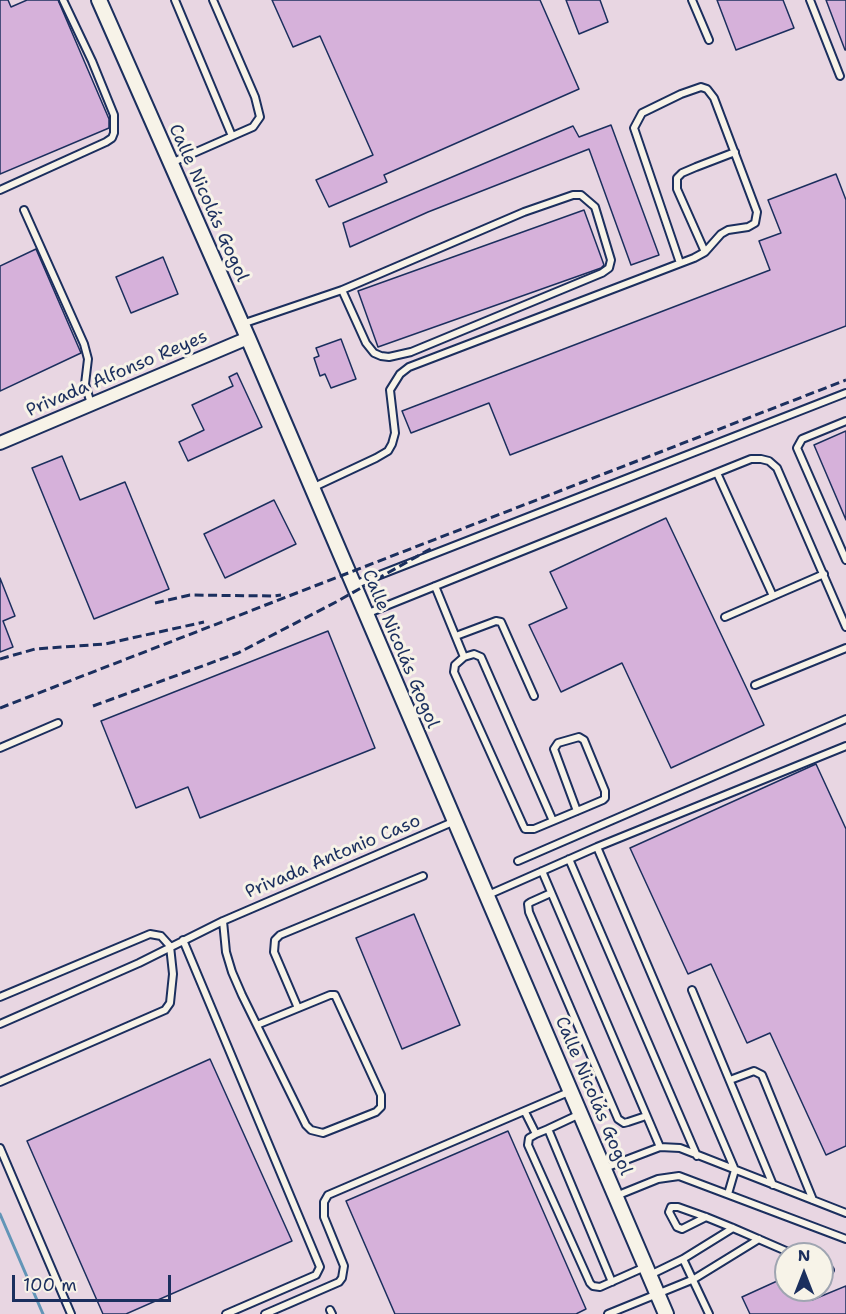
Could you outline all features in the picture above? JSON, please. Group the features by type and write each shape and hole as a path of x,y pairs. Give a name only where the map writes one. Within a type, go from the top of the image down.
{"street":[{"name":"Calle Nicolás Gogol","path":"99,0 242,324 666,1314"},
{"name":"Privada Alfonso Reyes","path":"0,443 248,338"}],"lane":[{"path":"0,190 105,142 112,138 114,133 114,115 63,0"},
{"path":"175,0 232,136"},
{"path":"171,163 253,127 259,121 260,113 243,66 213,0"},
{"path":"692,0 709,40"},
{"path":"810,0 840,76"},
{"path":"312,488 388,451 395,433 390,390 400,374 409,367 680,263 705,252 721,234 728,230 748,227 757,220 757,212 714,98 707,89 701,87 642,113 634,128 635,137 680,263"},
{"path":"705,252 677,189 677,178 682,173 735,152"},
{"path":"242,324 342,290 524,212 573,195 581,195 595,207 611,260 609,268 602,273 411,352 389,357 374,354 366,343 342,290"},
{"path":"24,210 84,344 88,359 86,384 91,405"},
{"path":"353,586 846,393"},
{"path":"846,421 802,439 796,447 846,560"},
{"path":"365,615 751,459 761,459 769,461 777,468 846,627"},
{"path":"717,473 773,596"},
{"path":"725,617 824,574"},
{"path":"435,586 464,657"},
{"path":"456,636 496,621 501,622 534,696"},
{"path":"755,685 846,648"},
{"path":"553,821 481,657 474,654 464,657 455,665 454,672 523,825 530,830 553,821 577,811 603,800 606,795 584,740 579,737 558,743 554,748 577,811"},
{"path":"518,861 846,719"},
{"path":"0,748 58,723"},
{"path":"488,895 597,847 846,745"},
{"name":"Privada Antonio Caso","path":"0,1024 139,963 223,921 455,821"},
{"path":"597,847 735,1170 728,1194"},
{"path":"569,859 697,1156"},
{"path":"542,871 660,1147"},
{"path":"298,1008 274,952 273,946 280,935 423,876"},
{"path":"551,892 531,902 528,908 543,945 618,1119 624,1123 646,1116"},
{"path":"223,921 226,952 232,972 256,1025 306,1125 311,1130 323,1133 376,1112 382,1103 381,1095 337,997 330,995 256,1025"},
{"path":"0,997 150,934 161,936 170,946 173,982 171,1003 165,1010 0,1082"},
{"path":"183,940 320,1267 316,1275 226,1314"},
{"path":"692,990 774,1185"},
{"path":"730,1080 754,1071 762,1075 813,1200"},
{"path":"265,1314 339,1282 342,1278 344,1266 324,1217 324,1202 328,1195 572,1091"},
{"path":"525,1112 536,1134"},
{"path":"581,1113 529,1138 528,1145 593,1286 600,1287 683,1259 734,1228"},
{"path":"548,1129 612,1282"},
{"path":"604,1168 660,1147 680,1148 846,1213"},
{"path":"0,1148 71,1314"},
{"path":"616,1197 658,1179 679,1176 846,1239"},
{"path":"706,1217 684,1228 679,1228 669,1212 674,1207 706,1217 774,1246"},
{"path":"608,1314 694,1279 759,1239"},
{"path":"683,1259 709,1314"}],"shaded area":[{"path":"0,0 846,0 846,1314 0,1314"}],"building":[{"path":"0,0 8,0 11,7 27,0 58,0 109,119 109,128 0,174"},
{"path":"272,0 540,0 579,89 384,175 387,182 329,207 316,180 373,155 320,36 293,47"},
{"path":"566,0 600,0 608,22 579,34"},
{"path":"717,0 783,0 794,28 736,50"},
{"path":"826,0 846,0 846,50 845,50"},
{"path":"611,125 659,255 631,265 589,149 428,212 350,247 343,223 573,126 579,137"},
{"path":"836,174 846,200 846,326 510,455 489,403 411,433 402,411 770,270 759,241 781,233 768,200"},
{"path":"584,210 604,265 601,268 378,347 358,291"},
{"path":"36,249 81,353 0,391 0,266"},
{"path":"163,257 178,294 131,313 116,277"},
{"path":"341,339 356,379 331,388 325,374 320,376 314,358 319,356 316,348"},
{"path":"237,373 262,427 188,461 179,442 204,430 192,405 233,386 229,377"},
{"path":"846,431 846,520 814,445"},
{"path":"62,456 80,500 125,482 169,589 94,619 32,468"},
{"path":"274,500 296,544 225,578 204,534"},
{"path":"666,518 764,725 671,768 622,663 561,692 529,625 567,608 550,572"},
{"path":"0,578 15,616 3,621 13,647 0,652"},
{"path":"328,631 375,748 200,818 188,787 136,808 101,721"},
{"path":"816,764 846,829 846,1146 826,1155 770,1033 747,1043 711,964 688,974 630,848"},
{"path":"414,914 460,1025 402,1049 356,938"},
{"path":"210,1059 292,1241 126,1314 103,1314 27,1141"},
{"path":"508,1131 586,1309 576,1314 395,1314 346,1201"},
{"path":"774,1282 774,1302 834,1302 834,1291 846,1286 846,1314 750,1314 742,1297"}],"waterway":[{"path":"0,1214 43,1314"}],"railway":[{"path":"0,708 846,380"},
{"path":"93,706 238,653 432,548"},
{"path":"155,603 190,595 281,595"},
{"path":"0,659 35,649 105,644 204,622"}]}
